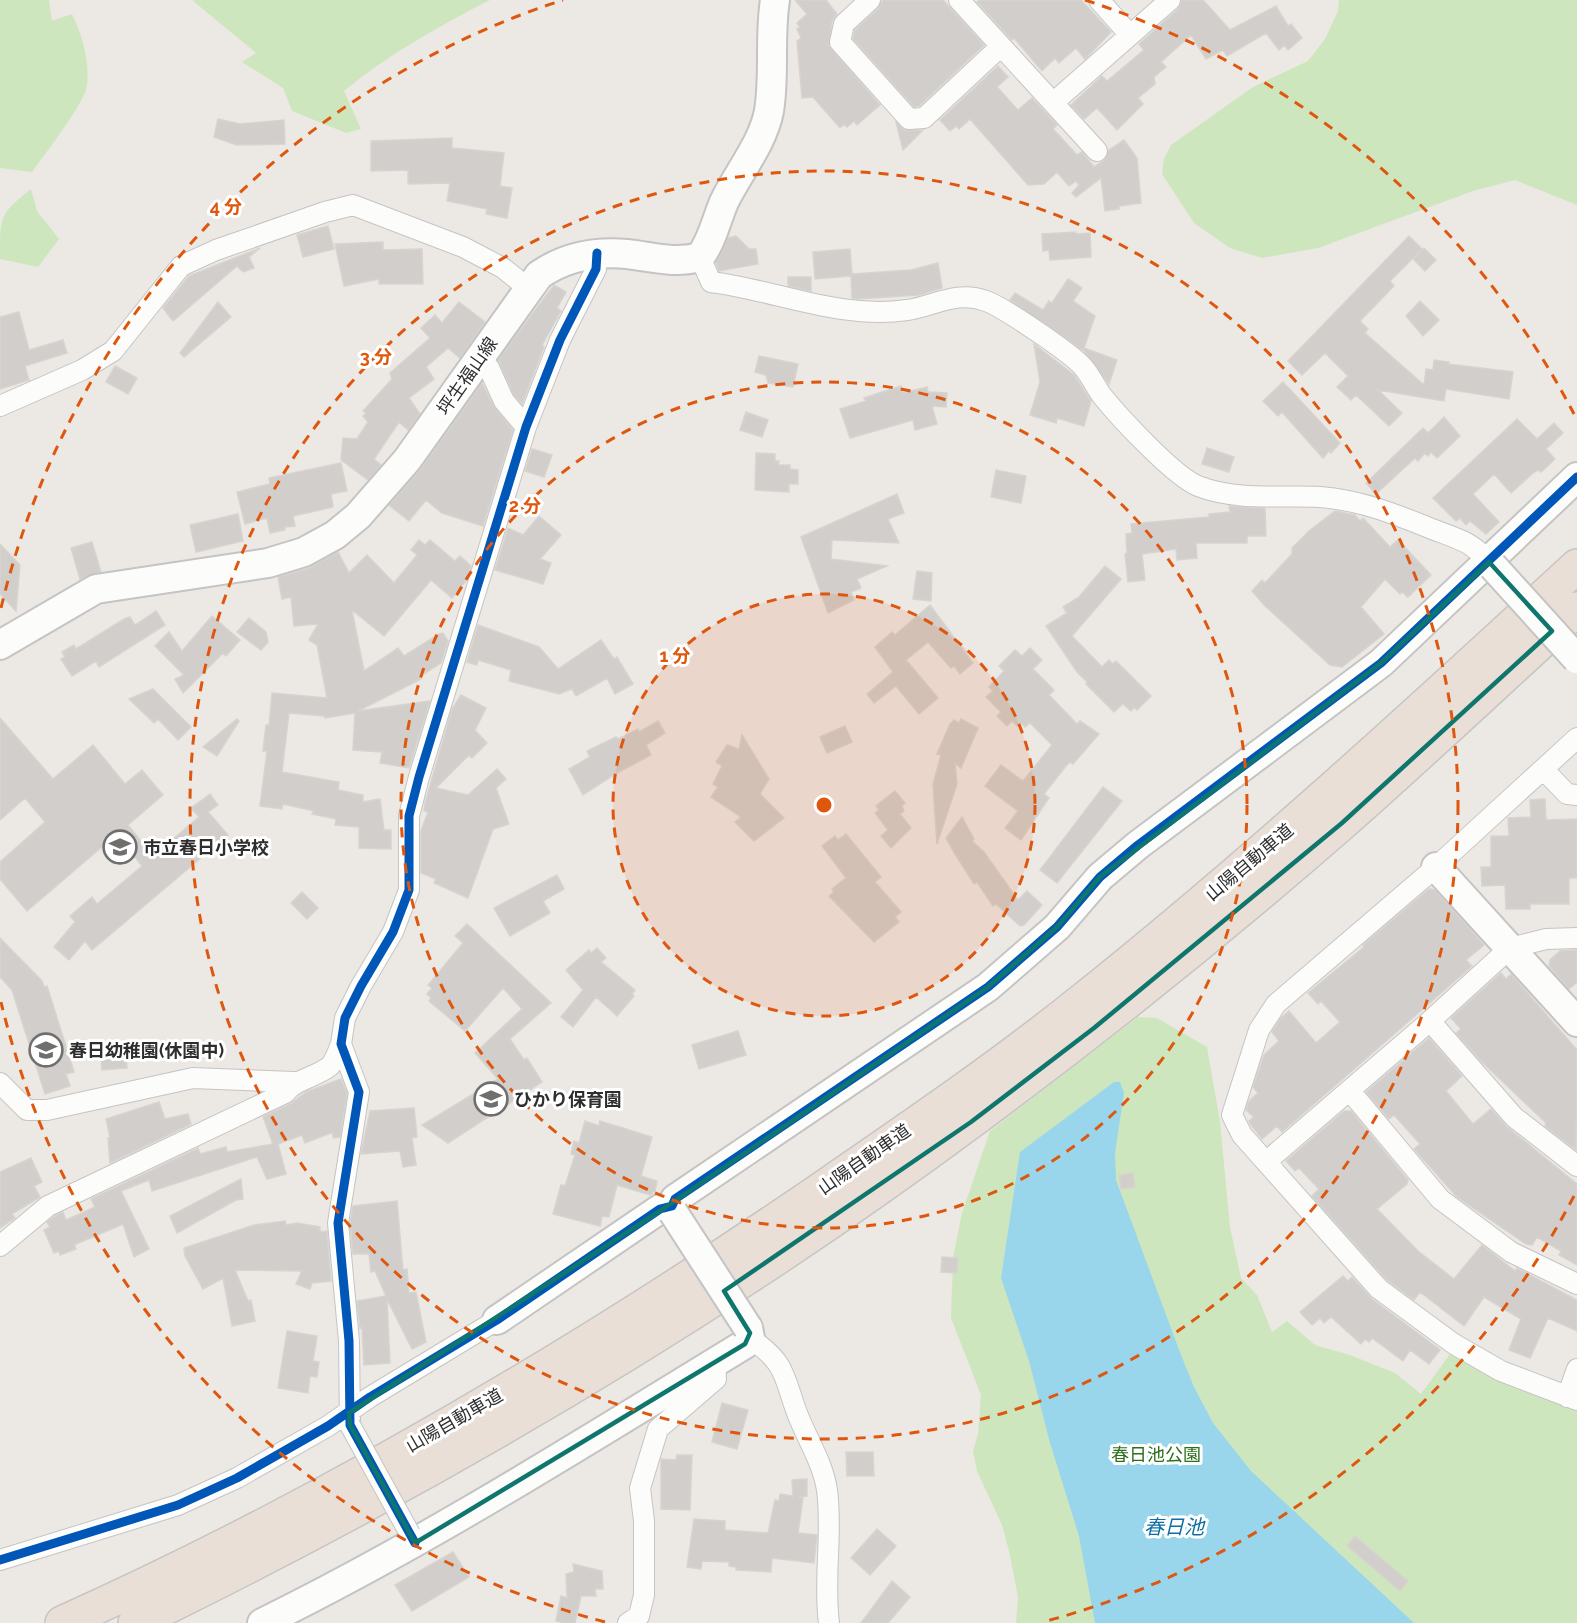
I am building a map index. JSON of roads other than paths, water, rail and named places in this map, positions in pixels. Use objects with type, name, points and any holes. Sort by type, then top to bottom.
[{"type":"highway","name":"山陽自動車道","points":[[62,1623],[355,1476],[503,1392],[730,1251],[836,1179],[1076,1006],[1209,896],[1321,801],[1577,566]]},
{"type":"highway","name":"山陽自動車道","points":[[135,1623],[370,1504],[530,1413],[756,1270],[971,1122],[1094,1028],[1256,897],[1341,824],[1577,609]]},
{"type":"street","points":[[775,0],[771,47],[772,90],[768,114],[762,132],[724,203],[707,247],[700,257],[711,282],[745,286],[845,310],[907,310],[947,298],[966,296],[987,301],[1021,321],[1082,366],[1103,398],[1173,470],[1198,486],[1250,496],[1320,497],[1376,506],[1476,546],[1577,658]]},
{"type":"street","points":[[870,0],[844,24],[840,42],[909,118],[924,118],[1000,47]]},
{"type":"street","points":[[959,0],[1097,151]]},
{"type":"street","points":[[1099,0],[1130,35]]},
{"type":"street","points":[[1054,102],[1170,0]]},
{"type":"street","points":[[0,406],[82,370],[113,351],[181,266],[227,246],[353,205],[463,247],[503,268],[528,288]]},
{"type":"street","points":[[0,1083],[27,1110],[47,1110],[193,1078],[294,1082],[332,1065],[341,1044],[345,1018],[393,932],[409,890],[409,816],[419,777],[526,427],[560,340],[596,269],[597,253]]},
{"type":"street","name":"坪生福山線","points":[[0,645],[96,590],[268,563],[304,552],[335,535],[358,516],[407,460],[539,275],[553,265],[597,253],[626,254],[669,261],[700,257]]},
{"type":"street","points":[[481,358],[489,368],[504,401],[526,427]]},
{"type":"street","points":[[829,1623],[827,1490],[819,1462],[797,1413],[784,1372],[771,1353],[749,1333],[672,1209],[675,1199],[988,987],[1057,927],[1100,877],[1138,845],[1381,663],[1577,477]]},
{"type":"street","points":[[1577,738],[1436,867],[1276,1004],[1259,1030],[1232,1115],[1242,1136],[1379,1289],[1454,1344],[1501,1371],[1572,1399],[1577,1369]]},
{"type":"street","points":[[1544,770],[1567,794],[1577,795]]},
{"type":"street","points":[[1436,867],[1577,1022]]},
{"type":"street","points":[[1266,1162],[1350,1092],[1510,948],[1546,939],[1577,938]]},
{"type":"street","points":[[1430,1021],[1514,1117],[1577,1166]]},
{"type":"street","points":[[341,1044],[359,1092],[338,1223],[349,1341],[350,1419],[413,1538]]},
{"type":"street","points":[[0,1246],[48,1206],[96,1181],[285,1093],[294,1082]]},
{"type":"street","points":[[1350,1092],[1440,1199],[1511,1252],[1577,1284]]},
{"type":"street","points":[[0,1560],[178,1505],[237,1478],[350,1419],[370,1397],[497,1320],[660,1209],[672,1209]]},
{"type":"street","points":[[262,1623],[413,1538],[485,1503],[715,1361],[749,1333]]},
{"type":"street","points":[[628,1623],[639,1616],[644,1595],[644,1521],[640,1488],[658,1429],[716,1379],[715,1361]]},
{"type":"water","name":"春日池","points":[[1114,1082],[1120,1082],[1124,1093],[1115,1153],[1116,1180],[1181,1355],[1194,1387],[1213,1423],[1251,1471],[1414,1623],[1095,1623],[1079,1536],[1050,1443],[1029,1361],[1001,1278],[1020,1152]]},
{"type":"place","name":"市立春日小学校","points":[[120,847]]},
{"type":"place","name":"春日幼稚園(休園中)","points":[[46,1050]]},
{"type":"place","name":"ひかり保育園","points":[[491,1099]]},
{"type":"park label","name":"春日池公園","points":[[1156,1454]]}]
